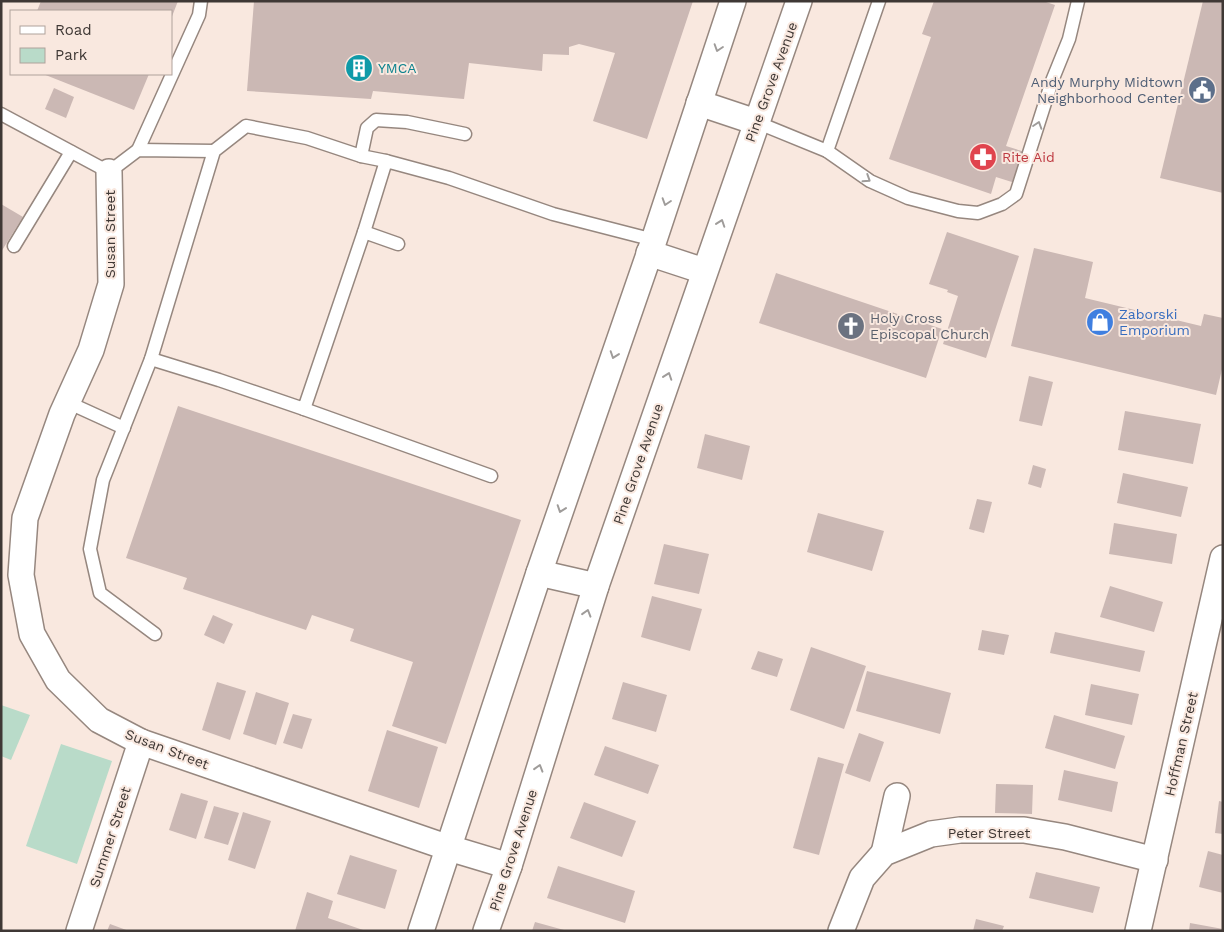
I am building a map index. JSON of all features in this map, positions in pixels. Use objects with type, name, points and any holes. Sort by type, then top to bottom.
[{"type":"street","points":[[421,931],[539,573],[733,1]]},
{"type":"street","name":"Pine Grove Avenue","points":[[486,931],[509,866],[596,586],[704,271],[800,1]]},
{"type":"street","points":[[699,102],[756,122]]},
{"type":"street","name":"Susan Street","points":[[109,172],[111,284],[92,350],[67,402],[25,518],[21,575],[32,634],[58,680],[99,720],[141,742],[449,848],[509,866]]},
{"type":"street","points":[[651,246],[704,271]]},
{"type":"street","name":"Hoffman Street","points":[[1138,931],[1223,558]]},
{"type":"street","points":[[539,573],[596,586]]},
{"type":"street","name":"Summer Street","points":[[79,931],[141,742]]},
{"type":"street","points":[[841,931],[862,878],[884,853],[897,796]]},
{"type":"street","name":"Peter Street","points":[[884,853],[931,834],[960,830],[1024,830],[1065,837],[1155,860]]},
{"type":"lane","points":[[172,75],[199,15],[201,1]]},
{"type":"lane","points":[[827,151],[879,1]]},
{"type":"lane","points":[[756,122],[827,151],[870,181],[908,198],[958,211],[978,213],[1002,204],[1016,194],[1052,82],[1069,38],[1078,1]]},
{"type":"lane","points":[[1,114],[109,172],[138,150],[172,75]]},
{"type":"lane","points":[[361,156],[367,128],[376,120],[407,122],[465,134]]},
{"type":"lane","points":[[155,634],[100,593],[90,549],[103,480],[150,359],[214,152],[246,126],[307,138],[361,156],[449,178],[651,246]]},
{"type":"lane","points":[[138,150],[214,152]]},
{"type":"lane","points":[[14,246],[71,152]]},
{"type":"lane","points":[[304,409],[386,161]]},
{"type":"lane","points":[[364,232],[398,244]]},
{"type":"lane","points":[[150,359],[304,409],[491,476]]},
{"type":"lane","points":[[67,402],[124,428]]},
{"type":"green space","points":[[1,705],[30,715],[11,760],[1,756]]},
{"type":"green space","points":[[61,744],[112,761],[77,864],[26,846]]},
{"type":"building","points":[[41,1],[178,1],[172,16],[172,10],[37,10]]},
{"type":"building","name":"YMCA","points":[[254,1],[693,1],[647,139],[593,121],[615,53],[579,44],[569,47],[569,55],[543,54],[542,71],[469,63],[464,99],[373,91],[371,99],[247,91]]},
{"type":"building","name":"Rite Aid","points":[[934,1],[1043,1],[1055,5],[1006,146],[1025,152],[1015,183],[996,177],[991,194],[889,159],[931,37],[922,34]]},
{"type":"building","name":"Andy Murphy Midtown Neighborhood Center","points":[[1203,1],[1223,1],[1223,193],[1160,178]]},
{"type":"building","points":[[46,75],[149,75],[134,110]]},
{"type":"building","points":[[54,88],[74,97],[66,118],[45,109]]},
{"type":"building","points":[[1,204],[23,217],[1,252]]},
{"type":"building","points":[[947,232],[1019,256],[986,358],[943,344],[958,296],[947,292],[948,290],[929,284]]},
{"type":"building","name":"Zaborski Emporium","points":[[1034,248],[1093,262],[1085,298],[1201,326],[1204,314],[1223,318],[1223,365],[1216,395],[1011,346]]},
{"type":"building","name":"Holy Cross Episcopal Church","points":[[776,273],[942,329],[926,378],[759,323]]},
{"type":"building","points":[[1029,376],[1053,382],[1042,426],[1019,421]]},
{"type":"building","points":[[178,406],[521,520],[446,744],[392,726],[413,662],[350,641],[354,629],[312,615],[306,630],[183,589],[187,578],[126,558]]},
{"type":"building","points":[[1125,411],[1201,424],[1193,464],[1118,450]]},
{"type":"building","points":[[705,434],[750,446],[742,480],[697,468]]},
{"type":"building","points":[[1033,465],[1046,469],[1041,488],[1028,484]]},
{"type":"building","points":[[1123,473],[1188,487],[1181,517],[1117,503]]},
{"type":"building","points":[[977,499],[992,502],[984,533],[969,529]]},
{"type":"building","points":[[818,513],[884,531],[872,571],[807,552]]},
{"type":"building","points":[[1114,523],[1177,534],[1172,564],[1109,554]]},
{"type":"building","points":[[664,544],[709,554],[699,594],[654,584]]},
{"type":"building","points":[[1110,586],[1163,602],[1154,632],[1100,617]]},
{"type":"building","points":[[652,596],[702,609],[690,651],[641,637]]},
{"type":"building","points":[[213,615],[233,624],[224,644],[204,635]]},
{"type":"building","points":[[982,630],[1009,635],[1004,655],[978,650]]},
{"type":"building","points":[[1055,632],[1145,651],[1140,672],[1050,653]]},
{"type":"building","points":[[811,647],[866,666],[844,729],[790,710]]},
{"type":"building","points":[[758,651],[783,659],[777,677],[751,669]]},
{"type":"building","points":[[867,671],[951,693],[940,734],[856,711]]},
{"type":"building","points":[[217,682],[246,691],[230,740],[202,730]]},
{"type":"building","points":[[623,682],[667,695],[656,732],[612,719]]},
{"type":"building","points":[[1091,684],[1139,694],[1132,725],[1085,715]]},
{"type":"building","points":[[256,692],[289,703],[276,745],[243,734]]},
{"type":"building","points":[[293,714],[312,719],[302,749],[283,743]]},
{"type":"building","points":[[1054,715],[1125,736],[1115,769],[1045,748]]},
{"type":"building","points":[[387,730],[438,747],[419,808],[368,791]]},
{"type":"building","points":[[859,733],[884,742],[870,782],[845,773]]},
{"type":"building","points":[[605,746],[659,765],[648,794],[594,775]]},
{"type":"building","points":[[818,757],[844,764],[819,855],[793,848]]},
{"type":"building","points":[[1064,770],[1118,782],[1112,812],[1058,800]]},
{"type":"building","points":[[996,784],[1033,785],[1032,814],[995,813]]},
{"type":"building","points":[[181,793],[208,801],[196,839],[169,830]]},
{"type":"building","points":[[1219,801],[1223,802],[1223,834],[1215,833]]},
{"type":"building","points":[[584,802],[636,821],[622,857],[570,838]]},
{"type":"building","points":[[214,806],[239,813],[228,845],[204,838]]},
{"type":"building","points":[[243,812],[271,821],[255,869],[228,860]]},
{"type":"building","points":[[1208,851],[1223,855],[1223,893],[1199,887]]},
{"type":"building","points":[[350,855],[397,870],[385,909],[337,894]]},
{"type":"building","points":[[558,866],[635,891],[625,923],[547,898]]},
{"type":"building","points":[[1036,872],[1100,887],[1093,913],[1029,898]]},
{"type":"building","points":[[307,892],[333,901],[328,918],[366,931],[295,931]]},
{"type":"building","points":[[976,919],[1004,926],[1002,931],[973,931]]},
{"type":"building","points":[[535,922],[564,930],[564,931],[532,931]]},
{"type":"building","points":[[1190,923],[1223,929],[1223,931],[1189,931]]},
{"type":"building","points":[[110,924],[129,931],[107,931]]},
{"type":"place","name":"YMCA","points":[[359,68]]},
{"type":"place","name":"Andy Murphy Midtown Neighborhood Center","points":[[1202,90]]},
{"type":"place","name":"Rite Aid","points":[[983,157]]},
{"type":"place","name":"Zaborski Emporium","points":[[1100,322]]},
{"type":"place","name":"Holy Cross Episcopal Church","points":[[851,326]]}]
